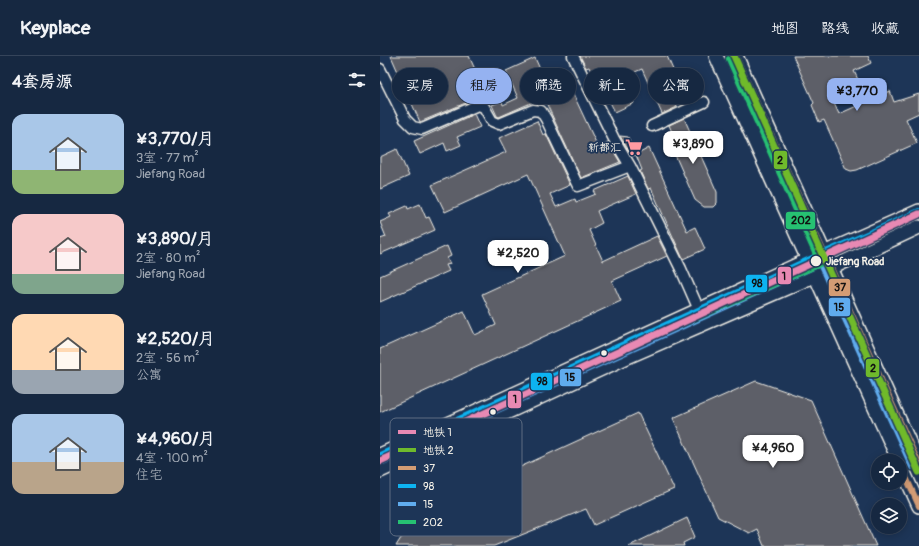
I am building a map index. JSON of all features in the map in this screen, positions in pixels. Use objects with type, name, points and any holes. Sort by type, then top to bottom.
[{"type":"main road","points":[[716,56],[895,454]]},
{"type":"main road","points":[[736,56],[919,464]]},
{"type":"main road","points":[[461,418],[919,211]]},
{"type":"main road","points":[[495,418],[625,358],[814,276],[919,227]]},
{"type":"main road","points":[[380,455],[390,450]]},
{"type":"main road","points":[[380,471],[390,466]]},
{"type":"main road","points":[[907,479],[919,506]]},
{"type":"street","points":[[573,56],[614,139],[630,166],[681,269],[699,310]]},
{"type":"street","points":[[380,69],[404,120],[413,128],[422,129],[478,105],[484,107],[492,121],[499,124],[533,110],[541,111],[578,186],[630,166]]},
{"type":"street","points":[[652,126],[700,104]]},
{"type":"building","points":[[391,56],[469,56],[474,68],[456,68],[456,104],[463,104],[420,122],[412,104],[448,104],[448,68],[396,68]]},
{"type":"building","points":[[580,56],[667,56],[672,68],[648,68],[648,82],[642,69],[640,70],[640,68],[586,68]]},
{"type":"building","points":[[793,56],[868,56],[871,63],[854,71],[860,84],[831,97],[839,114],[890,91],[894,102],[919,94],[919,113],[906,119],[917,143],[857,170],[851,171],[846,169],[824,120],[819,122],[812,105],[814,103]]},
{"type":"building","points":[[535,58],[540,68],[520,68],[520,104],[528,104],[499,117],[497,116],[492,105],[512,104],[512,101],[518,98],[512,84],[512,68]]},
{"type":"building","points":[[576,100],[598,147],[608,142],[620,162],[581,178],[547,104],[576,104]]},
{"type":"building","points":[[611,104],[632,104],[615,112]]},
{"type":"building","points":[[658,104],[676,104],[677,107],[662,114]]},
{"type":"building","points":[[474,114],[480,127],[457,137],[461,145],[447,151],[444,143],[420,154],[414,141]]},
{"type":"building","points":[[684,118],[717,192],[717,203],[713,207],[704,207],[695,200],[668,139],[674,137],[669,125]]},
{"type":"building","points":[[537,121],[543,135],[546,134],[570,185],[550,194],[556,207],[575,199],[576,202],[596,194],[594,191],[628,176],[636,194],[597,211],[602,223],[589,230],[603,261],[657,236],[667,256],[612,281],[621,301],[380,412],[380,349],[464,311],[475,335],[496,325],[482,294],[565,256],[528,174],[445,212],[432,185],[506,152],[499,138]]},
{"type":"building","points":[[620,136],[628,137],[636,155],[632,156]]},
{"type":"building","points":[[649,148],[687,231],[695,227],[705,249],[683,259],[651,188],[648,189],[640,171],[642,170],[636,155]]},
{"type":"building","points":[[397,149],[409,176],[380,189],[380,157]]},
{"type":"building","points":[[420,204],[426,218],[429,217],[435,230],[380,254],[380,239],[386,237],[380,222],[391,217],[389,214],[407,206],[408,209]]},
{"type":"building","points":[[447,246],[451,256],[447,258],[450,264],[446,265],[449,271],[380,302],[380,276]]},
{"type":"building","points":[[756,381],[811,400],[876,546],[764,546],[757,529],[749,533],[718,517],[673,418]]},
{"type":"building","points":[[638,413],[674,489],[594,525],[586,509],[522,535],[522,466]]},
{"type":"building","points":[[687,518],[695,537],[683,543],[684,546],[629,546]]},
{"type":"building","points":[[404,536],[519,536],[494,546],[396,546]]},
{"type":"metro line","name":"2","points":[[734,56],[919,472]]},
{"type":"metro line","name":"1","points":[[474,418],[919,214]]},
{"type":"metro line","name":"1","points":[[380,461],[390,456]]},
{"type":"transit line","name":"37","points":[[736,56],[919,464]]},
{"type":"transit line","name":"202","points":[[476,418],[622,351],[820,264],[729,59]]},
{"type":"transit line","name":"98","points":[[461,418],[919,211]]},
{"type":"transit line","name":"15","points":[[480,418],[820,264],[912,467]]},
{"type":"transit line","name":"98","points":[[380,455],[390,450]]},
{"type":"transit line","name":"202","points":[[380,462],[390,457]]},
{"type":"transit line","name":"15","points":[[383,462],[390,459]]},
{"type":"transit line","name":"37","points":[[907,479],[919,506]]},
{"type":"place","name":"新都汇","points":[[634,147]]},
{"type":"place","name":"Jiefang Road","points":[[816,261]]}]
